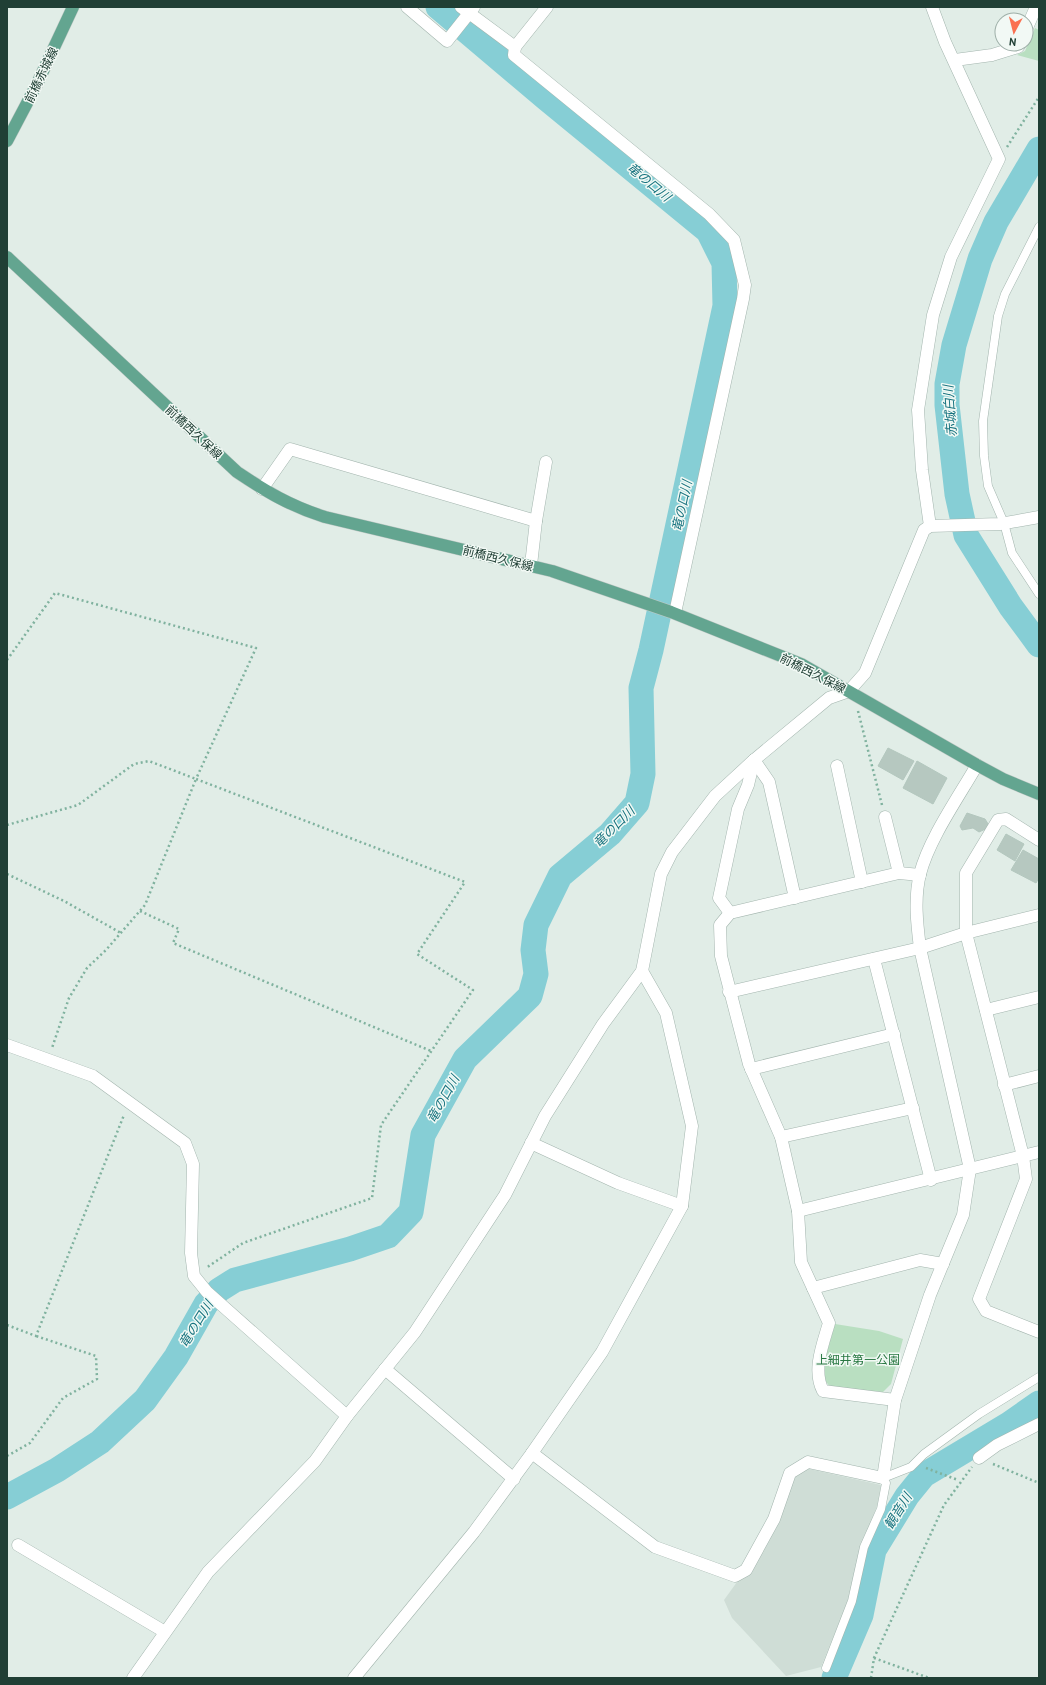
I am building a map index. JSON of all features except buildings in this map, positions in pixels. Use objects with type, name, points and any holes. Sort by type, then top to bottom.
[{"type":"main road","name":"前橋赤城線","points":[[7,141],[36,86],[73,7]]},
{"type":"main road","name":"前橋西久保線","points":[[7,257],[237,472],[276,498],[325,517],[531,565],[573,577],[673,613],[800,664],[977,765],[1003,779],[1039,794]]},
{"type":"street","points":[[407,7],[447,41],[467,11],[515,47]]},
{"type":"street","points":[[547,7],[515,47],[514,55],[709,214],[734,240],[745,285],[673,613]]},
{"type":"street","points":[[932,7],[945,42],[955,60],[967,92],[999,159],[951,257],[933,315],[918,410],[922,470],[933,526]]},
{"type":"street","points":[[955,60],[1003,52]]},
{"type":"street","points":[[262,489],[290,449],[536,521]]},
{"type":"street","points":[[531,565],[536,521],[546,462]]},
{"type":"street","points":[[136,1677],[165,1632],[208,1572],[315,1461],[347,1416],[415,1332],[505,1195],[545,1116],[599,1031],[642,971],[661,874],[672,852],[715,796],[754,760],[829,698],[849,691],[865,673],[924,530],[933,526],[1002,524],[1039,517]]},
{"type":"street","points":[[754,760],[768,782],[795,898]]},
{"type":"street","points":[[730,913],[719,898],[738,809],[748,785],[754,760]]},
{"type":"street","points":[[532,1453],[655,1547],[735,1576],[746,1570],[774,1519],[790,1473],[808,1462],[883,1478],[895,1400],[930,1295],[963,1215],[970,1169],[920,948],[916,914],[920,875],[928,851],[977,765]]},
{"type":"street","points":[[837,766],[862,882]]},
{"type":"street","points":[[885,817],[899,873]]},
{"type":"street","points":[[1039,840],[1006,819],[998,820],[966,873],[966,933],[1023,1156],[1026,1179],[979,1299],[986,1311],[1039,1332]]},
{"type":"street","points":[[895,1400],[823,1391],[818,1382],[820,1355],[829,1323],[801,1262],[798,1212],[781,1137],[751,1069],[729,992],[721,956],[720,925],[730,913],[899,873],[920,875]]},
{"type":"street","points":[[729,992],[920,948],[966,933],[1039,915]]},
{"type":"street","points":[[874,959],[931,1180]]},
{"type":"street","points":[[354,1678],[474,1532],[514,1479],[602,1352],[682,1206],[692,1126],[666,1013],[642,971]]},
{"type":"street","points":[[986,1010],[1039,997]]},
{"type":"street","points":[[751,1069],[894,1034]]},
{"type":"street","points":[[7,1045],[93,1076],[129,1104],[185,1143],[193,1164],[191,1253],[194,1276],[207,1292],[347,1416]]},
{"type":"street","points":[[1004,1085],[1039,1076]]},
{"type":"street","points":[[781,1137],[913,1108]]},
{"type":"street","points":[[531,1143],[618,1183],[682,1206]]},
{"type":"street","points":[[798,1212],[1039,1152]]},
{"type":"street","points":[[813,1288],[920,1260],[943,1264]]},
{"type":"street","points":[[385,1369],[514,1479]]},
{"type":"street","points":[[979,1458],[997,1445],[1039,1424]]},
{"type":"street","points":[[18,1545],[165,1632]]},
{"type":"lane","points":[[1039,227],[1005,294],[998,316],[983,422],[984,456],[988,486],[1012,553],[1039,594]]},
{"type":"lane","points":[[826,1668],[852,1601],[864,1547],[881,1510],[886,1483],[883,1478],[911,1467],[924,1454],[979,1414],[1039,1377]]},
{"type":"path","points":[[999,159],[1039,97]]},
{"type":"path","points":[[7,660],[55,592],[256,648],[196,779],[145,905],[121,933],[87,968],[69,998],[48,1060]]},
{"type":"path","points":[[849,691],[862,720],[885,817]]},
{"type":"path","points":[[7,825],[78,805],[134,764],[149,762],[465,882],[417,954],[473,990],[381,1124],[372,1198],[243,1243],[194,1276]]},
{"type":"path","points":[[7,874],[64,901],[121,933]]},
{"type":"path","points":[[140,911],[179,929],[173,943],[431,1051]]},
{"type":"path","points":[[36,1336],[129,1104]]},
{"type":"path","points":[[7,1325],[96,1356],[96,1379],[63,1398],[30,1443],[7,1456]]},
{"type":"path","points":[[871,1678],[874,1658],[944,1504],[979,1458],[1039,1483]]},
{"type":"path","points":[[922,1467],[957,1479]]},
{"type":"path","points":[[874,1658],[929,1678]]},
{"type":"shaded area","points":[[805,1468],[881,1485],[877,1506],[860,1551],[847,1603],[821,1667],[786,1676],[732,1618],[724,1600],[737,1582],[747,1575],[777,1525],[796,1474]]},
{"type":"green space","points":[[1035,28],[1039,30],[1039,61],[1017,55],[1023,52],[1034,52]]},
{"type":"green space","name":"上細井第一公園","points":[[835,1324],[879,1331],[903,1339],[891,1384],[883,1392],[830,1387],[824,1379],[826,1355]]},
{"type":"waterway","name":"竜の口川","points":[[7,1497],[57,1470],[100,1442],[145,1400],[176,1357],[206,1304],[219,1290],[235,1280],[350,1249],[388,1236],[411,1212],[423,1135],[465,1059],[530,996],[536,974],[533,950],[536,925],[560,876],[610,834],[637,803],[643,774],[641,688],[651,650],[725,306],[724,263],[708,231],[547,99],[438,7]]},
{"type":"waterway","name":"赤城白川","points":[[1039,149],[996,222],[980,259],[954,345],[947,384],[947,405],[957,494],[966,535],[1011,607],[1039,645]]},
{"type":"waterway","name":"観音川","points":[[834,1678],[861,1615],[874,1550],[907,1496],[924,1475],[1009,1424],[1039,1403]]}]
